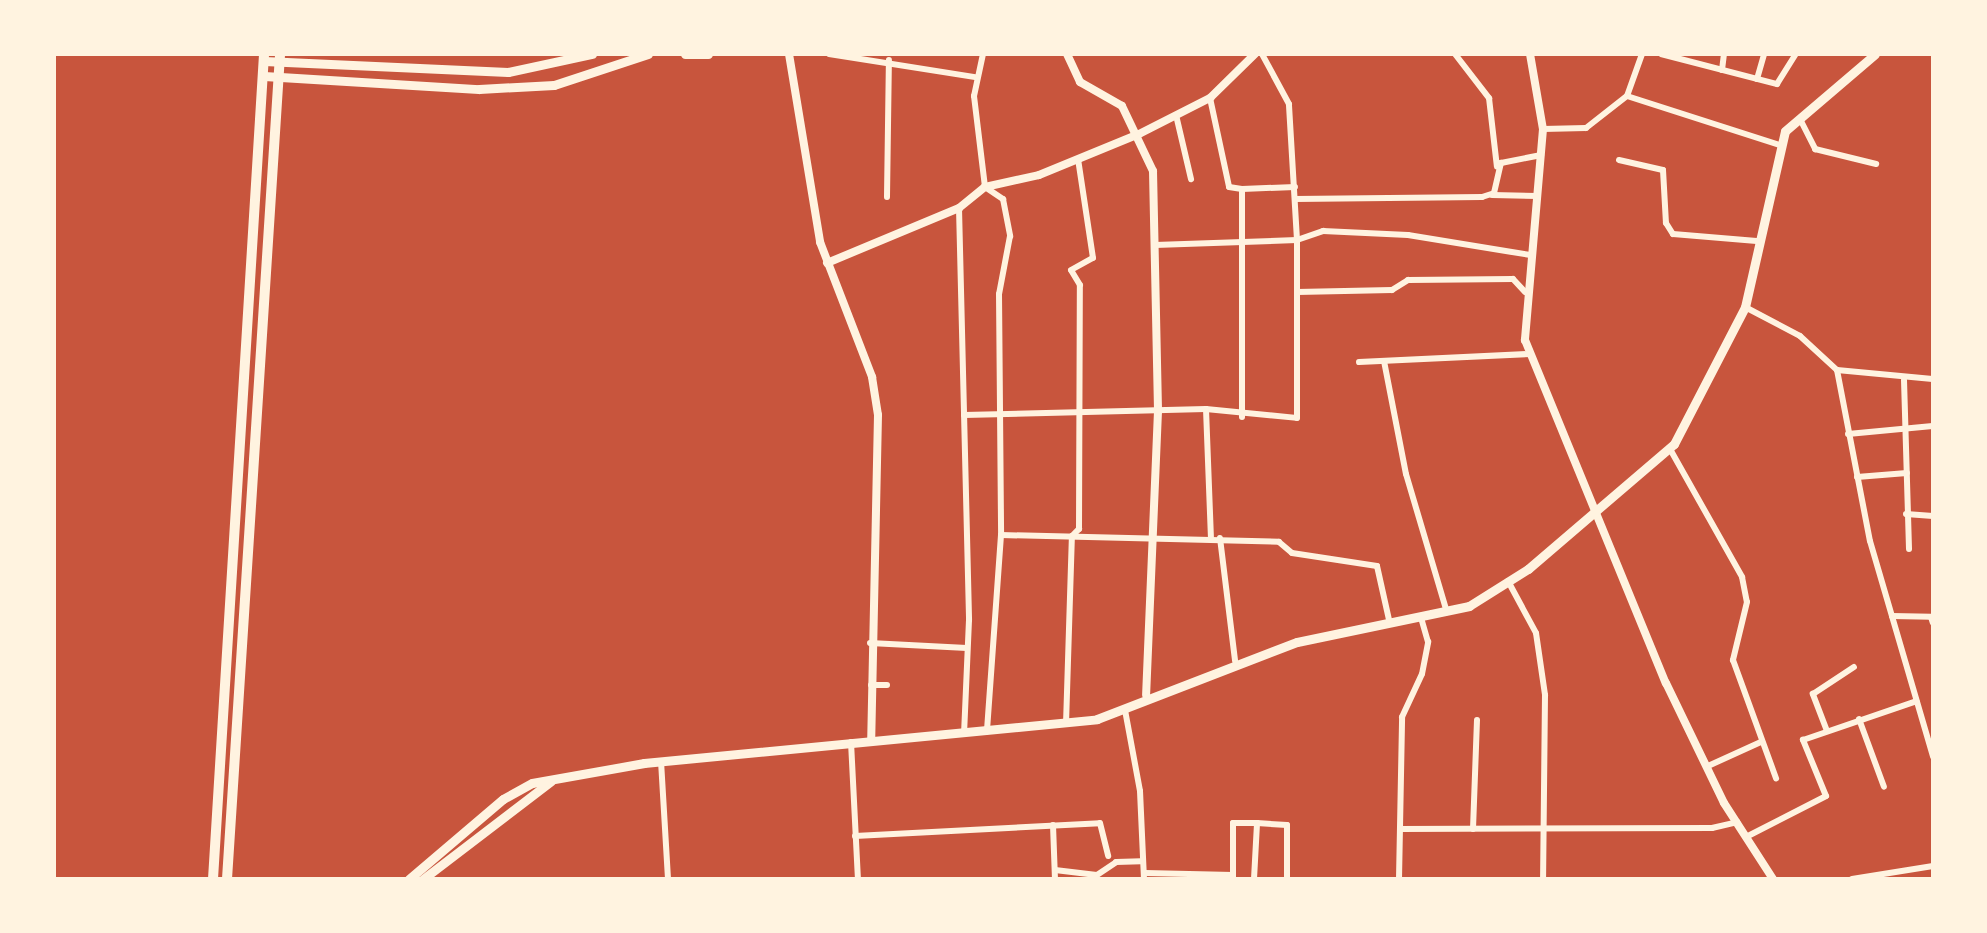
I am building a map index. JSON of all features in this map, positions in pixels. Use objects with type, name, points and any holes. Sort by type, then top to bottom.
[{"type":"highway","points":[[213,879],[264,57]]},
{"type":"highway","points":[[227,879],[280,58]]},
{"type":"main road","points":[[264,57],[508,72],[592,54]]},
{"type":"main road","points":[[264,76],[478,89],[554,85],[648,54]]},
{"type":"main road","points":[[677,54],[708,54]]},
{"type":"main road","points":[[423,879],[503,799],[555,778],[661,761],[1066,724],[1125,710],[1146,695],[1235,661],[1332,632],[1447,612],[1508,581],[1598,514],[1670,449],[1745,307],[1757,241],[1780,145],[1800,119],[1875,54]]},
{"type":"main road","points":[[409,879],[464,837]]},
{"type":"street","points":[[789,54],[827,263],[872,377],[878,415],[869,685],[871,740]]},
{"type":"street","points":[[829,54],[888,60],[975,77]]},
{"type":"street","points":[[983,54],[975,77],[985,187]]},
{"type":"street","points":[[1067,54],[1080,82],[1122,106],[1139,134],[1153,171],[1158,411],[1149,536],[1146,695]]},
{"type":"street","points":[[827,263],[960,208],[985,187],[1078,159],[1139,134],[1210,98],[1255,54]]},
{"type":"street","points":[[964,415],[999,410],[1080,416],[1206,409],[1242,417],[1297,418],[1296,199],[1289,104],[1262,54]]},
{"type":"street","points":[[1455,54],[1489,98],[1497,167],[1490,195]]},
{"type":"street","points":[[1530,54],[1543,129],[1538,197],[1525,292],[1531,354],[1666,684],[1737,822],[1773,879]]},
{"type":"street","points":[[1543,129],[1586,128],[1627,96],[1642,54]]},
{"type":"street","points":[[1661,54],[1777,84],[1796,54]]},
{"type":"street","points":[[1722,70],[1724,54]]},
{"type":"street","points":[[1757,79],[1764,54]]},
{"type":"street","points":[[887,197],[888,60]]},
{"type":"street","points":[[1627,96],[1780,145]]},
{"type":"street","points":[[1210,98],[1229,187],[1295,187]]},
{"type":"street","points":[[1176,115],[1191,179]]},
{"type":"street","points":[[1800,119],[1815,149],[1875,164]]},
{"type":"street","points":[[1497,167],[1541,155]]},
{"type":"street","points":[[1066,724],[1072,536],[1079,530],[1080,285],[1071,271],[1093,258],[1078,159]]},
{"type":"street","points":[[1619,160],[1663,170],[1666,223],[1673,234],[1757,241]]},
{"type":"street","points":[[985,187],[1003,199],[1010,236],[999,294],[1001,535],[987,732]]},
{"type":"street","points":[[1242,189],[1242,417]]},
{"type":"street","points":[[1296,199],[1490,195],[1538,197]]},
{"type":"street","points":[[960,208],[967,648],[964,733]]},
{"type":"street","points":[[1155,245],[1297,240],[1323,231],[1408,235],[1530,255]]},
{"type":"street","points":[[1297,292],[1392,290],[1408,280],[1513,279],[1525,292]]},
{"type":"street","points":[[1745,307],[1800,336],[1837,370],[1904,380],[1933,379]]},
{"type":"street","points":[[1359,362],[1531,354]]},
{"type":"street","points":[[1384,361],[1406,474],[1447,612]]},
{"type":"street","points":[[1837,370],[1857,477],[1892,616],[1933,757]]},
{"type":"street","points":[[1904,380],[1909,549]]},
{"type":"street","points":[[1206,409],[1211,537]]},
{"type":"street","points":[[1848,434],[1933,426]]},
{"type":"street","points":[[1670,449],[1742,577],[1747,602],[1732,660],[1776,778]]},
{"type":"street","points":[[1857,477],[1907,473]]},
{"type":"street","points":[[1906,514],[1933,516]]},
{"type":"street","points":[[1001,535],[1211,537],[1279,542],[1292,553],[1377,566],[1390,624]]},
{"type":"street","points":[[1220,538],[1235,661]]},
{"type":"street","points":[[1508,581],[1536,633],[1545,695],[1543,879]]},
{"type":"street","points":[[1892,616],[1932,618]]},
{"type":"street","points":[[1399,879],[1402,717],[1428,642],[1421,618]]},
{"type":"street","points":[[870,643],[967,648]]},
{"type":"street","points":[[1827,731],[1813,694],[1854,667]]},
{"type":"street","points":[[869,685],[887,685]]},
{"type":"street","points":[[1746,836],[1826,796],[1803,740],[1917,701]]},
{"type":"street","points":[[1125,710],[1140,791],[1141,861],[1144,876],[1233,877],[1233,823],[1257,822],[1287,825],[1287,879]]},
{"type":"street","points":[[1859,719],[1884,788]]},
{"type":"street","points":[[1473,829],[1477,720]]},
{"type":"street","points":[[851,742],[858,879]]},
{"type":"street","points":[[1708,766],[1761,742]]},
{"type":"street","points":[[661,761],[668,879]]},
{"type":"street","points":[[1254,879],[1257,822]]},
{"type":"street","points":[[1399,829],[1712,828],[1737,822]]},
{"type":"street","points":[[855,836],[1100,823],[1108,856]]},
{"type":"street","points":[[1053,825],[1055,879]]},
{"type":"street","points":[[1055,870],[1097,877],[1113,863],[1141,861]]},
{"type":"street","points":[[1852,879],[1933,866]]}]
